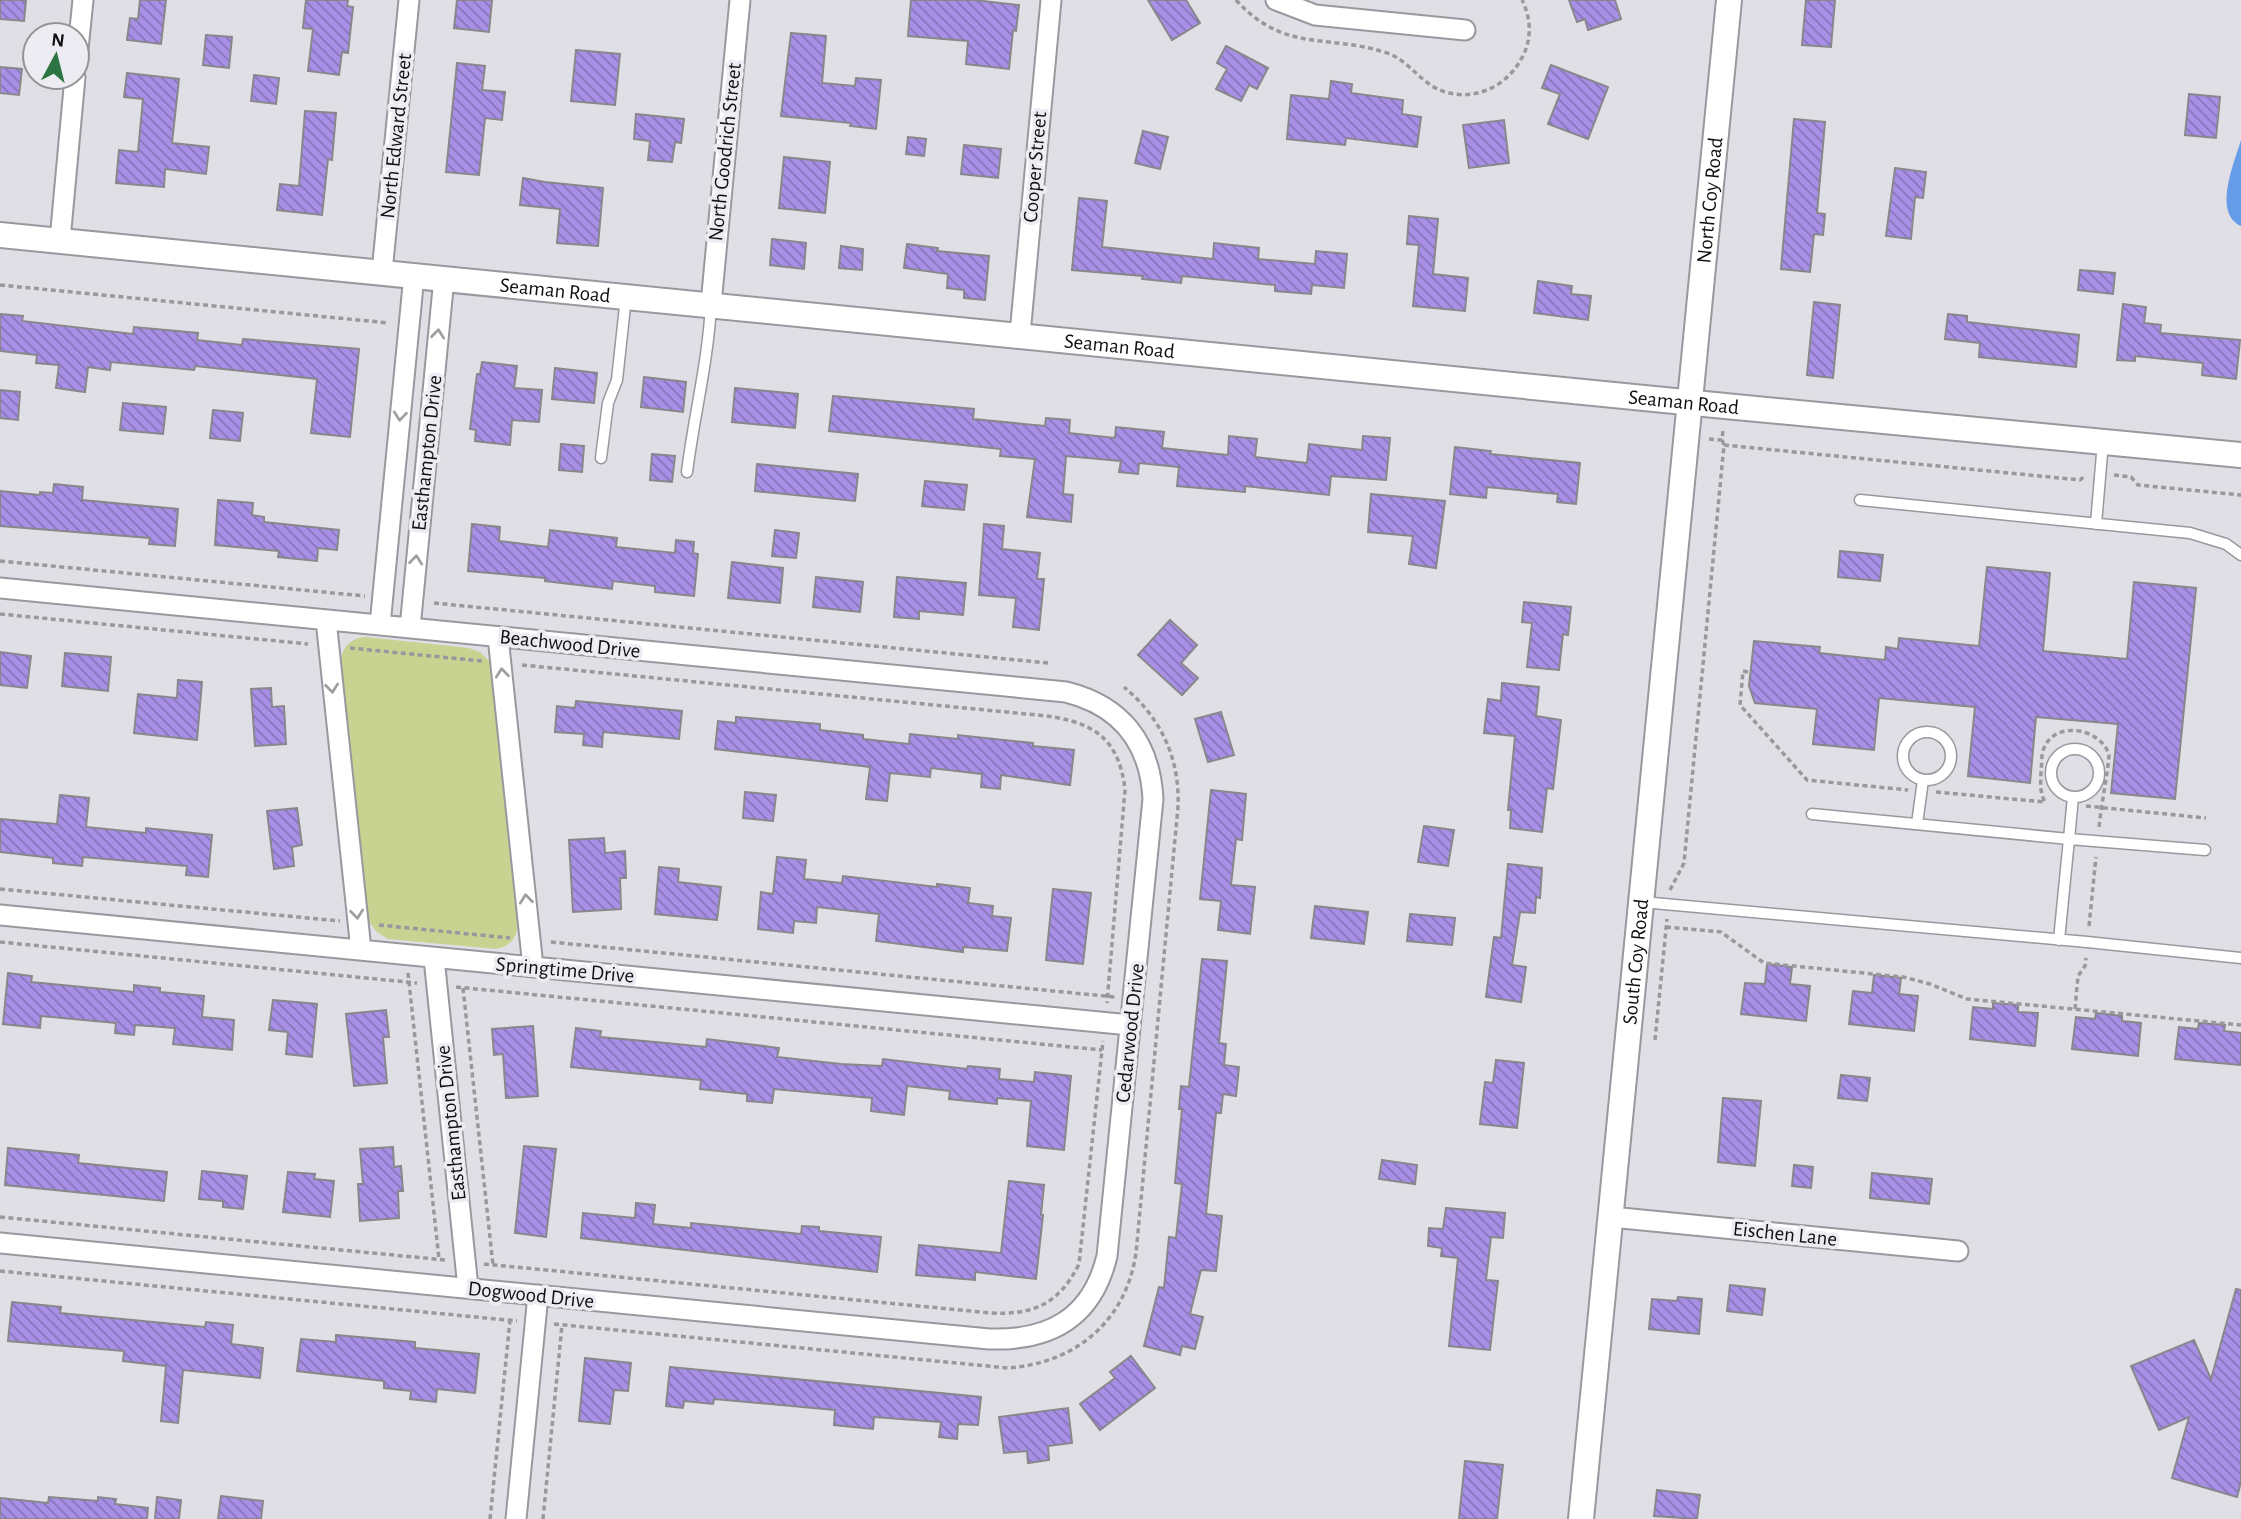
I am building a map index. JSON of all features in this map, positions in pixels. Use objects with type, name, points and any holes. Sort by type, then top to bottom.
[{"type":"street","points":[[81,21],[83,0]]},
{"type":"street","name":"North Edward Street","points":[[382,272],[409,0]]},
{"type":"street","name":"North Goodrich Street","points":[[710,304],[740,0]]},
{"type":"street","name":"Cooper Street","points":[[1020,334],[1051,0]]},
{"type":"street","points":[[1276,0],[1315,15],[1465,30]]},
{"type":"street","name":"North Coy Road","points":[[1689,402],[1729,0]]},
{"type":"street","points":[[60,240],[74,91]]},
{"type":"street","name":"Seaman Road","points":[[0,234],[2241,455]]},
{"type":"street","name":"Easthampton Drive","points":[[380,625],[414,275]]},
{"type":"street","name":"Easthampton Drive","points":[[410,628],[444,278]]},
{"type":"street","name":"South Coy Road","points":[[1581,1519],[1689,402]]},
{"type":"street","name":"Beachwood Drive","points":[[0,588],[1066,692],[1100,704],[1129,729]]},
{"type":"street","points":[[326,620],[361,950]]},
{"type":"street","points":[[498,637],[533,967]]},
{"type":"street","name":"Cedarwood Drive","points":[[1061,1326],[1087,1301],[1103,1272],[1107,1256],[1153,800],[1150,770],[1145,755],[1129,729]]},
{"type":"street","name":"Springtime Drive","points":[[0,915],[1130,1025]]},
{"type":"street","name":"Easthampton Drive","points":[[434,958],[468,1288]]},
{"type":"street","name":"Eischen Lane","points":[[1611,1217],[1958,1251]]},
{"type":"street","name":"Dogwood Drive","points":[[0,1243],[989,1339],[1024,1339],[1061,1326]]},
{"type":"street","points":[[516,1519],[538,1295]]},
{"type":"lane","points":[[601,458],[608,404],[617,380],[626,296]]},
{"type":"lane","points":[[687,472],[705,366],[710,304]]},
{"type":"lane","points":[[2096,524],[2103,442]]},
{"type":"lane","points":[[1860,500],[2190,533],[2226,544],[2241,555]]},
{"type":"lane","points":[[1930,732],[1944,739],[1949,746],[1951,761],[1943,774],[1936,778],[1923,779],[1907,770],[1903,754],[1905,746],[1915,734],[1930,732]]},
{"type":"lane","points":[[2079,750],[2086,752],[2096,762],[2099,778],[2092,790],[2085,795],[2073,797],[2056,788],[2051,772],[2057,757],[2063,752],[2079,750]]},
{"type":"lane","points":[[1917,824],[1923,779]]},
{"type":"lane","points":[[2059,940],[2073,797]]},
{"type":"lane","points":[[1812,814],[2205,850]]},
{"type":"lane","points":[[1641,902],[2241,958]]},
{"type":"path","points":[[1236,0],[1262,23],[1286,34],[1311,41],[1362,47],[1390,54],[1408,65],[1432,86],[1466,94],[1493,89],[1515,71],[1524,56],[1530,33],[1528,15],[1522,0]]},
{"type":"path","points":[[0,285],[387,323]]},
{"type":"path","points":[[1655,1040],[1670,886],[1684,863],[1725,406]]},
{"type":"path","points":[[1686,437],[2080,480],[2088,472],[2131,477],[2138,485],[2241,495]]},
{"type":"path","points":[[0,561],[367,596]]},
{"type":"path","points":[[427,602],[1048,663]]},
{"type":"path","points":[[0,614],[317,645]]},
{"type":"path","points":[[344,648],[486,661]]},
{"type":"path","points":[[513,664],[1037,715],[1062,718],[1088,726],[1104,739],[1116,756],[1125,790],[1106,1009]]},
{"type":"path","points":[[1748,672],[1743,671],[1740,705],[1807,780],[2045,802],[2040,790],[2044,748],[2055,736],[2066,732],[2079,731],[2095,735],[2108,751],[2085,966],[2078,976],[2075,1010]]},
{"type":"path","points":[[549,1324],[1008,1368],[1036,1364],[1062,1355],[1085,1341],[1105,1323],[1127,1289],[1136,1253],[1178,807],[1177,779],[1166,739],[1145,706],[1124,687]]},
{"type":"path","points":[[2101,808],[2206,818]]},
{"type":"path","points":[[0,889],[342,922]]},
{"type":"path","points":[[367,924],[512,938]]},
{"type":"path","points":[[1666,927],[1721,932],[1764,963],[1903,977],[1930,984],[1967,999],[2241,1025]]},
{"type":"path","points":[[540,941],[1117,997]]},
{"type":"path","points":[[0,942],[419,983]]},
{"type":"path","points":[[408,971],[439,1259]]},
{"type":"path","points":[[462,979],[493,1265]]},
{"type":"path","points":[[453,986],[1102,1050]]},
{"type":"path","points":[[481,1264],[991,1313],[1019,1313],[1047,1304],[1066,1285],[1079,1264],[1103,1039]]},
{"type":"path","points":[[0,1217],[445,1260]]},
{"type":"path","points":[[0,1270],[523,1321]]},
{"type":"path","points":[[490,1519],[510,1320]]},
{"type":"path","points":[[543,1519],[562,1325]]},
{"type":"green space","points":[[366,637],[469,648],[480,652],[490,662],[518,922],[515,936],[506,946],[496,949],[388,939],[377,932],[369,922],[340,665],[347,645]]},
{"type":"water","points":[[2241,140],[2241,226],[2232,219],[2227,199],[2231,173]]},
{"type":"building","points":[[0,0],[26,0],[24,21],[0,19]]},
{"type":"building","points":[[140,0],[166,0],[161,44],[127,40],[130,18],[138,19]]},
{"type":"building","points":[[306,0],[348,0],[347,6],[353,7],[348,53],[342,52],[339,75],[308,71],[313,29],[303,28]]},
{"type":"building","points":[[457,0],[492,0],[489,32],[454,28]]},
{"type":"building","points":[[911,0],[974,0],[1019,5],[1009,69],[966,64],[968,41],[908,36]]},
{"type":"building","points":[[1148,0],[1186,0],[1200,23],[1172,40]]},
{"type":"building","points":[[1569,0],[1615,0],[1621,19],[1588,30],[1585,19],[1577,22]]},
{"type":"building","points":[[1806,0],[1835,0],[1831,47],[1802,45]]},
{"type":"building","points":[[791,33],[826,36],[822,83],[855,86],[856,78],[881,80],[876,129],[850,126],[851,123],[781,116]]},
{"type":"building","points":[[206,35],[232,37],[229,68],[203,65]]},
{"type":"building","points":[[1226,46],[1268,68],[1257,89],[1249,85],[1241,101],[1216,89],[1227,69],[1217,63]]},
{"type":"building","points":[[576,50],[620,54],[615,105],[571,101]]},
{"type":"building","points":[[457,63],[485,66],[482,90],[505,92],[502,120],[485,118],[479,175],[446,172]]},
{"type":"building","points":[[1551,65],[1608,87],[1588,139],[1548,124],[1560,94],[1542,88]]},
{"type":"building","points":[[0,67],[21,69],[19,95],[0,93]]},
{"type":"building","points":[[127,73],[179,79],[172,143],[209,147],[206,174],[165,169],[164,187],[116,183],[119,150],[138,152],[143,99],[124,97]]},
{"type":"building","points":[[254,75],[279,78],[276,104],[251,101]]},
{"type":"building","points":[[1331,81],[1352,84],[1351,93],[1403,100],[1402,114],[1421,117],[1417,147],[1346,138],[1345,145],[1287,139],[1291,95],[1329,99]]},
{"type":"building","points":[[2189,94],[2220,97],[2216,138],[2185,135]]},
{"type":"building","points":[[305,111],[336,113],[332,160],[328,159],[322,215],[277,210],[280,184],[299,186]]},
{"type":"building","points":[[636,114],[684,119],[681,143],[675,142],[672,162],[648,160],[650,141],[634,139]]},
{"type":"building","points":[[1794,119],[1825,122],[1817,213],[1825,214],[1823,235],[1814,234],[1810,272],[1781,269]]},
{"type":"building","points":[[1504,120],[1509,163],[1469,168],[1463,125]]},
{"type":"building","points":[[1143,131],[1168,137],[1160,169],[1135,163]]},
{"type":"building","points":[[908,137],[926,139],[924,156],[906,154]]},
{"type":"building","points":[[964,145],[1001,149],[998,178],[961,174]]},
{"type":"building","points":[[784,157],[830,162],[825,213],[779,208]]},
{"type":"building","points":[[1895,168],[1926,172],[1923,198],[1915,197],[1911,239],[1886,236]]},
{"type":"building","points":[[523,178],[603,188],[598,246],[557,243],[560,209],[520,205]]},
{"type":"building","points":[[1079,198],[1107,201],[1102,247],[1213,259],[1214,243],[1259,248],[1258,259],[1315,264],[1316,251],[1347,254],[1344,288],[1312,285],[1311,294],[1275,291],[1275,285],[1182,276],[1181,283],[1142,279],[1143,276],[1072,270]]},
{"type":"building","points":[[1409,216],[1438,219],[1433,274],[1468,278],[1465,311],[1413,306],[1419,245],[1407,244]]},
{"type":"building","points":[[772,239],[806,243],[804,269],[770,265]]},
{"type":"building","points":[[907,244],[938,248],[937,251],[989,256],[985,300],[964,298],[964,290],[947,288],[948,274],[904,268]]},
{"type":"building","points":[[841,246],[863,249],[862,270],[839,268]]},
{"type":"building","points":[[2080,270],[2115,273],[2113,294],[2078,290]]},
{"type":"building","points":[[1538,281],[1572,286],[1571,294],[1591,296],[1588,320],[1534,313]]},
{"type":"building","points":[[1814,302],[1840,305],[1833,378],[1807,375]]},
{"type":"building","points":[[2123,304],[2146,307],[2144,323],[2161,325],[2160,333],[2240,340],[2236,379],[2202,375],[2203,363],[2135,356],[2135,361],[2117,360]]},
{"type":"building","points":[[0,314],[23,316],[22,321],[133,334],[134,327],[198,333],[197,340],[242,345],[243,339],[359,349],[350,437],[311,433],[317,379],[195,366],[194,370],[111,362],[110,370],[88,367],[85,392],[56,388],[59,365],[36,363],[37,355],[0,351]]},
{"type":"building","points":[[1948,314],[1967,316],[1967,322],[2079,335],[2076,367],[1979,357],[1980,343],[1945,339]]},
{"type":"building","points":[[482,362],[517,366],[514,388],[542,390],[539,422],[512,420],[510,445],[475,441],[476,430],[470,429],[477,374],[480,374]]},
{"type":"building","points":[[555,368],[597,373],[594,403],[552,399]]},
{"type":"building","points":[[644,377],[686,382],[683,412],[641,407]]},
{"type":"building","points":[[735,388],[798,394],[795,428],[732,422]]},
{"type":"building","points":[[0,390],[20,392],[18,420],[0,418]]},
{"type":"building","points":[[833,396],[974,409],[973,419],[1045,426],[1046,418],[1070,420],[1069,433],[1115,438],[1116,427],[1164,432],[1162,448],[1228,455],[1229,436],[1257,439],[1255,457],[1307,463],[1309,444],[1362,450],[1363,436],[1390,438],[1386,480],[1331,476],[1329,495],[1245,486],[1245,492],[1177,486],[1179,467],[1139,463],[1138,474],[1119,472],[1121,461],[1066,456],[1063,494],[1073,495],[1071,522],[1027,517],[1035,459],[1000,456],[1001,449],[829,431]]},
{"type":"building","points":[[123,403],[166,407],[163,434],[120,430]]},
{"type":"building","points":[[213,410],[243,413],[240,441],[210,438]]},
{"type":"building","points":[[561,444],[584,446],[582,472],[559,470]]},
{"type":"building","points":[[1455,447],[1491,451],[1490,454],[1580,463],[1576,504],[1557,502],[1558,494],[1487,487],[1486,498],[1450,494]]},
{"type":"building","points":[[652,454],[675,456],[672,482],[650,480]]},
{"type":"building","points":[[757,464],[858,474],[855,501],[755,491]]},
{"type":"building","points":[[925,481],[967,485],[964,510],[922,506]]},
{"type":"building","points":[[54,484],[83,487],[82,500],[178,509],[175,546],[149,544],[150,538],[0,526],[0,491],[40,495],[40,492],[53,493]]},
{"type":"building","points":[[1371,494],[1445,501],[1436,568],[1409,564],[1413,536],[1368,532]]},
{"type":"building","points":[[218,500],[253,503],[252,515],[264,517],[264,522],[339,530],[337,550],[318,548],[317,561],[278,557],[279,551],[215,545]]},
{"type":"building","points":[[472,524],[500,527],[499,541],[548,547],[550,530],[617,538],[616,547],[675,553],[676,540],[694,542],[693,553],[698,554],[694,596],[655,592],[655,586],[613,581],[612,589],[545,581],[545,578],[468,571]]},
{"type":"building","points":[[984,524],[1004,526],[1002,549],[1040,553],[1037,579],[1044,579],[1039,630],[1013,627],[1016,598],[979,595]]},
{"type":"building","points":[[775,530],[799,533],[796,558],[772,556]]},
{"type":"building","points":[[1840,551],[1883,555],[1880,581],[1838,577]]},
{"type":"building","points":[[732,562],[783,568],[780,603],[728,598]]},
{"type":"building","points":[[1987,567],[2050,573],[2043,651],[2127,659],[2134,582],[2196,588],[2175,799],[2111,793],[2118,724],[2036,717],[2030,783],[1968,776],[1975,707],[1879,698],[1874,750],[1813,744],[1817,709],[1755,703],[1749,686],[1754,641],[1820,647],[1819,653],[1885,660],[1886,647],[1898,649],[1899,638],[1979,646]]},
{"type":"building","points":[[816,577],[863,582],[860,612],[813,607]]},
{"type":"building","points":[[897,577],[966,583],[963,615],[919,611],[919,619],[894,617]]},
{"type":"building","points":[[1524,602],[1571,607],[1568,635],[1563,634],[1559,670],[1527,667],[1532,623],[1522,622]]},
{"type":"building","points":[[1170,620],[1197,645],[1181,663],[1198,678],[1182,695],[1138,655]]},
{"type":"building","points":[[0,652],[31,656],[27,688],[0,685]]},
{"type":"building","points":[[65,653],[111,657],[108,691],[62,686]]},
{"type":"building","points":[[178,680],[202,682],[197,740],[134,733],[138,694],[177,698]]},
{"type":"building","points":[[1502,683],[1539,687],[1536,716],[1561,720],[1553,789],[1547,788],[1542,832],[1510,828],[1511,810],[1508,810],[1515,736],[1484,733],[1488,699],[1501,701]]},
{"type":"building","points":[[271,688],[272,707],[284,706],[286,744],[255,746],[251,689]]},
{"type":"building","points":[[576,701],[682,711],[679,739],[603,732],[602,747],[583,745],[584,734],[555,732],[557,706],[575,708]]},
{"type":"building","points":[[1221,712],[1234,755],[1208,762],[1195,719]]},
{"type":"building","points":[[736,717],[820,724],[820,730],[863,735],[863,739],[909,744],[910,734],[958,739],[958,735],[1074,750],[1070,785],[1001,775],[1000,789],[981,787],[982,774],[931,768],[930,777],[890,773],[887,801],[866,799],[870,767],[715,749],[718,721],[736,723]]},
{"type":"building","points":[[1211,790],[1246,794],[1242,840],[1236,839],[1231,885],[1255,887],[1250,934],[1218,930],[1221,901],[1200,899]]},
{"type":"building","points":[[745,792],[776,795],[773,821],[743,818]]},
{"type":"building","points":[[60,795],[89,798],[86,827],[146,833],[146,828],[212,835],[208,877],[186,875],[187,866],[83,857],[82,866],[53,863],[53,858],[0,852],[0,819],[57,824]]},
{"type":"building","points":[[297,808],[302,845],[292,847],[294,866],[274,869],[267,811]]},
{"type":"building","points":[[1424,826],[1454,830],[1448,866],[1418,862]]},
{"type":"building","points":[[604,838],[605,853],[625,851],[626,878],[620,878],[621,909],[573,912],[569,840]]},
{"type":"building","points":[[777,857],[806,860],[804,879],[842,883],[843,876],[937,887],[937,884],[970,888],[968,903],[993,906],[992,916],[1011,918],[1007,951],[963,947],[963,952],[876,941],[879,914],[817,907],[816,923],[794,921],[793,933],[758,929],[761,892],[773,894]]},
{"type":"building","points":[[1508,864],[1542,868],[1540,898],[1536,897],[1535,913],[1520,912],[1512,965],[1526,967],[1521,1002],[1486,997],[1494,937],[1501,938]]},
{"type":"building","points":[[659,867],[679,869],[678,882],[721,887],[717,920],[655,914]]},
{"type":"building","points":[[1053,889],[1091,893],[1083,964],[1046,960]]},
{"type":"building","points":[[1315,906],[1368,912],[1364,944],[1311,938]]},
{"type":"building","points":[[1410,914],[1455,918],[1452,945],[1407,941]]},
{"type":"building","points":[[1202,959],[1227,961],[1219,1043],[1226,1044],[1224,1065],[1239,1067],[1236,1096],[1223,1094],[1221,1113],[1216,1113],[1206,1214],[1222,1216],[1216,1271],[1201,1270],[1190,1314],[1203,1317],[1195,1349],[1182,1346],[1180,1355],[1144,1346],[1159,1287],[1164,1288],[1169,1237],[1176,1238],[1182,1184],[1175,1183],[1182,1109],[1179,1109],[1181,1086],[1189,1087]]},
{"type":"building","points":[[1767,964],[1792,967],[1790,984],[1810,986],[1806,1021],[1741,1014],[1745,983],[1765,984]]},
{"type":"building","points":[[8,973],[32,976],[31,982],[134,992],[134,985],[160,988],[160,992],[204,996],[202,1017],[234,1020],[232,1050],[173,1044],[175,1028],[135,1025],[134,1035],[115,1033],[116,1023],[41,1016],[40,1028],[3,1024]]},
{"type":"building","points":[[1874,975],[1901,978],[1899,994],[1918,996],[1914,1031],[1849,1024],[1853,991],[1872,993]]},
{"type":"building","points":[[273,1000],[317,1004],[312,1057],[286,1054],[288,1032],[269,1030]]},
{"type":"building","points":[[1993,1003],[2018,1005],[2018,1012],[2038,1013],[2035,1046],[1970,1039],[1973,1007],[1993,1009]]},
{"type":"building","points":[[386,1010],[389,1037],[383,1037],[387,1083],[354,1086],[346,1014]]},
{"type":"building","points":[[2096,1013],[2122,1016],[2122,1021],[2141,1023],[2138,1056],[2072,1049],[2076,1017],[2095,1019]]},
{"type":"building","points":[[2199,1023],[2225,1025],[2224,1031],[2241,1033],[2241,1065],[2175,1059],[2179,1027],[2198,1029]]},
{"type":"building","points":[[533,1026],[538,1096],[506,1098],[503,1054],[494,1055],[492,1029]]},
{"type":"building","points":[[576,1028],[601,1031],[600,1037],[706,1047],[707,1039],[779,1048],[777,1057],[841,1064],[882,1066],[883,1059],[967,1069],[968,1066],[1000,1069],[999,1079],[1034,1082],[1035,1072],[1071,1076],[1064,1150],[1027,1146],[1031,1101],[997,1098],[997,1104],[949,1099],[950,1091],[907,1086],[904,1115],[871,1111],[872,1098],[774,1089],[772,1103],[747,1101],[747,1094],[700,1089],[701,1080],[571,1067]]},
{"type":"building","points":[[1496,1060],[1524,1063],[1517,1128],[1480,1124],[1485,1082],[1493,1083]]},
{"type":"building","points":[[1841,1075],[1870,1078],[1867,1101],[1838,1098]]},
{"type":"building","points":[[1723,1098],[1761,1101],[1755,1166],[1718,1162]]},
{"type":"building","points":[[524,1146],[556,1149],[546,1237],[515,1233]]},
{"type":"building","points":[[393,1147],[394,1167],[401,1166],[403,1191],[398,1191],[399,1218],[360,1221],[358,1184],[363,1184],[360,1149]]},
{"type":"building","points":[[8,1148],[79,1155],[78,1163],[167,1172],[164,1201],[5,1185]]},
{"type":"building","points":[[1382,1160],[1417,1165],[1415,1184],[1379,1179]]},
{"type":"building","points":[[1794,1165],[1813,1167],[1811,1188],[1792,1186]]},
{"type":"building","points":[[202,1171],[247,1176],[243,1209],[223,1207],[223,1201],[199,1199]]},
{"type":"building","points":[[288,1172],[315,1174],[314,1179],[334,1181],[330,1217],[283,1212]]},
{"type":"building","points":[[1872,1173],[1932,1179],[1929,1204],[1870,1198]]},
{"type":"building","points":[[1009,1181],[1044,1185],[1036,1279],[975,1272],[975,1280],[916,1275],[919,1245],[1001,1253]]},
{"type":"building","points":[[636,1203],[655,1205],[653,1224],[691,1228],[691,1223],[801,1234],[802,1226],[819,1227],[819,1231],[881,1237],[877,1272],[581,1238],[583,1213],[635,1218]]},
{"type":"building","points":[[1446,1208],[1505,1213],[1503,1238],[1491,1237],[1486,1280],[1498,1281],[1490,1350],[1449,1346],[1458,1258],[1441,1256],[1442,1248],[1428,1246],[1429,1228],[1443,1229]]},
{"type":"building","points":[[1730,1285],[1765,1289],[1762,1315],[1727,1311]]},
{"type":"building","points":[[2236,1289],[2241,1290],[2241,1482],[2237,1497],[2172,1478],[2189,1417],[2159,1430],[2131,1366],[2194,1340],[2211,1379]]},
{"type":"building","points":[[1678,1297],[1702,1299],[1699,1334],[1649,1329],[1652,1299],[1677,1301]]},
{"type":"building","points":[[12,1302],[61,1307],[60,1313],[205,1327],[206,1322],[233,1325],[231,1344],[263,1348],[260,1378],[183,1370],[178,1423],[161,1421],[166,1366],[123,1361],[124,1351],[8,1341]]},
{"type":"building","points":[[336,1335],[415,1342],[415,1348],[479,1354],[475,1393],[437,1389],[436,1402],[410,1399],[411,1391],[384,1388],[384,1381],[297,1371],[301,1339],[336,1342]]},
{"type":"building","points":[[1131,1356],[1155,1388],[1100,1430],[1080,1404],[1115,1378],[1110,1372]]},
{"type":"building","points":[[585,1358],[631,1363],[628,1391],[614,1390],[610,1424],[579,1421]]},
{"type":"building","points":[[670,1367],[981,1397],[978,1425],[958,1424],[957,1439],[939,1437],[941,1422],[874,1417],[873,1429],[834,1425],[835,1410],[714,1399],[713,1404],[684,1401],[683,1408],[666,1406]]},
{"type":"building","points":[[1068,1408],[1072,1443],[1048,1446],[1049,1460],[1028,1463],[1027,1451],[1004,1453],[999,1417]]},
{"type":"building","points":[[1465,1461],[1503,1465],[1497,1519],[1459,1519]]},
{"type":"building","points":[[1657,1490],[1700,1495],[1697,1519],[1654,1516]]},
{"type":"building","points":[[221,1496],[263,1501],[261,1519],[218,1519]]},
{"type":"building","points":[[49,1497],[98,1501],[98,1497],[116,1499],[115,1504],[148,1508],[147,1519],[0,1519],[0,1498],[48,1503]]},
{"type":"building","points":[[157,1497],[181,1500],[179,1519],[155,1519]]}]
